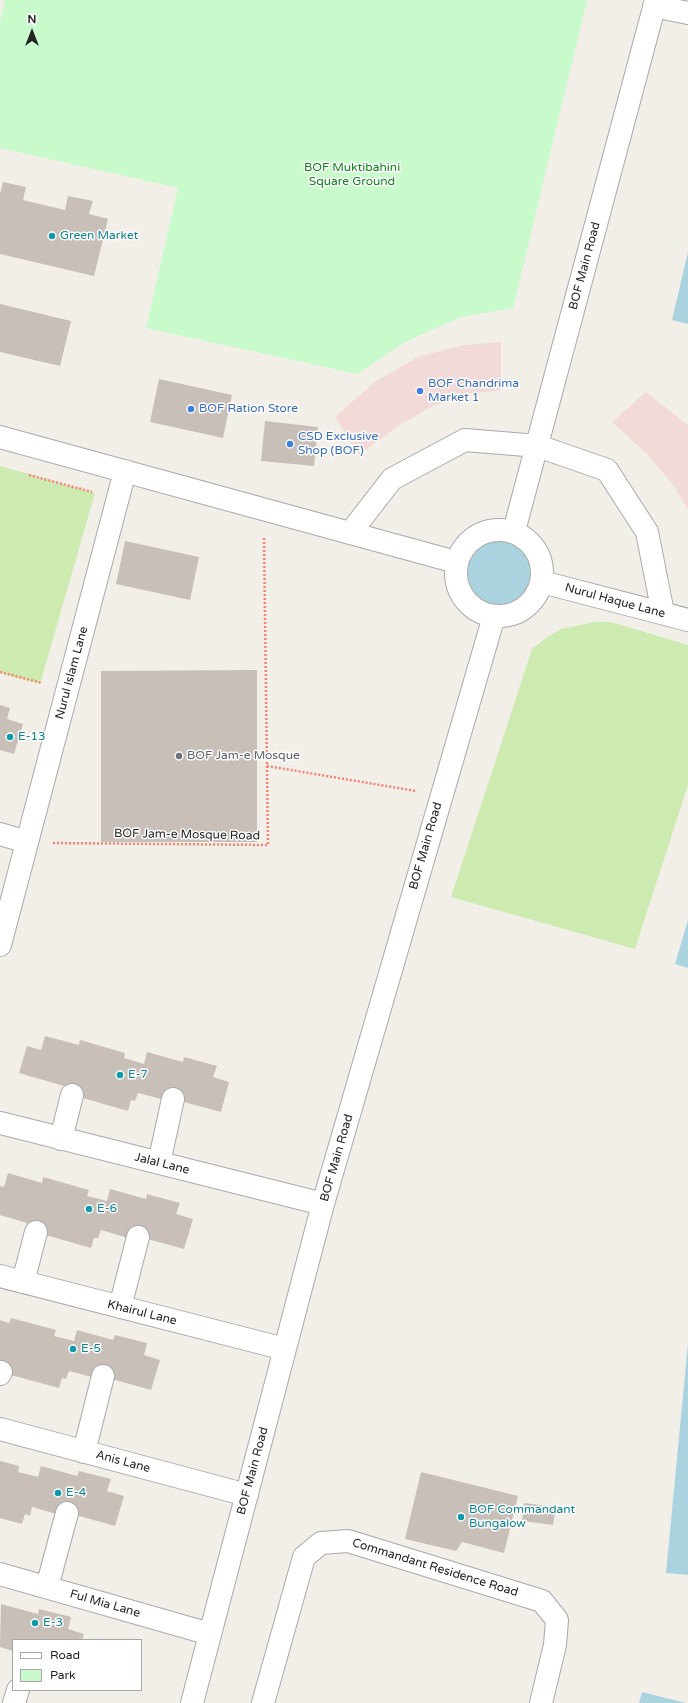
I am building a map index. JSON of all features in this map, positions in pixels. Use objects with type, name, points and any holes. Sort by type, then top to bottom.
[{"type":"street","points":[[655,3],[688,14]]},
{"type":"street","name":"BOF Main Road","points":[[514,532],[655,3]]},
{"type":"street","points":[[0,437],[456,562]]},
{"type":"street","points":[[350,533],[392,479],[465,440],[538,446],[607,470],[647,532],[662,613]]},
{"type":"street","name":"Nurul Islam Lane","points":[[0,945],[125,471]]},
{"type":"street","points":[[499,529],[514,532],[525,537],[534,546],[540,557],[543,569],[542,582],[534,599],[519,612],[494,616],[480,612],[463,597],[459,591],[455,577],[456,562],[462,549],[472,538],[485,532],[499,529]]},
{"type":"street","name":"Nurul Haque Lane","points":[[542,582],[688,620]]},
{"type":"street","name":"BOF Main Road","points":[[194,1703],[210,1634],[324,1204],[494,616]]},
{"type":"street","points":[[0,834],[27,842]]},
{"type":"street","points":[[61,1139],[72,1095]]},
{"type":"street","points":[[159,1163],[173,1098]]},
{"type":"street","name":"Jalal Lane","points":[[0,1124],[324,1204]]},
{"type":"street","points":[[22,1282],[36,1232]]},
{"type":"street","points":[[120,1307],[138,1237]]},
{"type":"street","name":"Khairul Lane","points":[[0,1276],[285,1350]]},
{"type":"street","points":[[84,1452],[103,1376]]},
{"type":"street","name":"Anis Lane","points":[[0,1429],[247,1495]]},
{"type":"street","points":[[47,1587],[67,1513]]},
{"type":"street","name":"Commandant Residence Road","points":[[263,1703],[304,1558],[321,1543],[348,1541],[542,1601],[557,1620],[555,1645],[541,1703]]},
{"type":"street","name":"Ful Mia Lane","points":[[0,1574],[210,1634]]},
{"type":"street","points":[[14,1703],[18,1691]]},
{"type":"path","points":[[22,472],[95,493]]},
{"type":"path","name":"BOF Jam-e Mosque Road","points":[[27,842],[268,845],[264,509]]},
{"type":"path","points":[[0,672],[44,684],[46,676]]},
{"type":"path","points":[[267,766],[441,795]]},
{"type":"shaded area","points":[[501,342],[501,390],[467,394],[433,406],[398,426],[359,455],[335,417],[376,381],[420,356],[465,345]]},
{"type":"shaded area","points":[[646,392],[688,425],[688,510],[674,486],[648,455],[612,422]]},
{"type":"green space","name":"BOF Muktibahini Square Ground","points":[[5,0],[587,0],[513,308],[461,317],[405,342],[357,374],[146,328],[178,188],[0,148],[0,22]]},
{"type":"green space","points":[[0,466],[95,493],[40,684],[0,673]]},
{"type":"green space","points":[[594,622],[611,622],[688,645],[688,785],[635,949],[451,897],[532,649],[561,629]]},
{"type":"water","points":[[688,252],[688,324],[672,320]]},
{"type":"water","points":[[499,541],[511,543],[522,550],[529,561],[531,573],[529,585],[522,596],[511,603],[499,605],[487,603],[476,596],[469,585],[467,573],[469,561],[476,550],[487,543]]},
{"type":"water","points":[[688,920],[688,968],[675,964]]},
{"type":"water","points":[[688,1343],[688,1575],[666,1573]]},
{"type":"water","points":[[642,1692],[686,1703],[639,1703]]},
{"type":"building","name":"Green Market","points":[[3,182],[26,187],[23,200],[65,210],[68,196],[93,201],[89,214],[108,219],[94,276],[0,254],[0,194]]},
{"type":"building","points":[[0,304],[71,321],[60,366],[0,352]]},
{"type":"building","points":[[159,379],[232,395],[223,438],[150,422]]},
{"type":"building","points":[[265,421],[318,427],[314,466],[261,461]]},
{"type":"building","points":[[125,541],[199,557],[190,600],[116,584]]},
{"type":"building","name":"BOF Jam-e Mosque","points":[[257,670],[257,842],[101,842],[101,671]]},
{"type":"building","name":"E-13","points":[[0,705],[10,708],[7,719],[23,724],[14,754],[0,750]]},
{"type":"building","name":"E-7","points":[[45,1036],[79,1045],[80,1040],[125,1053],[124,1058],[144,1064],[147,1052],[183,1062],[184,1057],[217,1066],[213,1077],[229,1082],[221,1112],[173,1099],[169,1101],[138,1093],[135,1101],[131,1100],[128,1111],[62,1092],[64,1086],[19,1073],[27,1046],[41,1050]]},
{"type":"building","name":"E-6","points":[[8,1173],[42,1183],[43,1177],[89,1190],[87,1196],[107,1201],[110,1189],[146,1199],[147,1194],[180,1203],[176,1214],[193,1219],[184,1249],[133,1235],[132,1239],[101,1230],[98,1238],[94,1238],[91,1248],[25,1229],[27,1223],[0,1215],[0,1186],[4,1187]]},
{"type":"building","name":"E-5","points":[[11,1318],[56,1330],[54,1336],[74,1341],[77,1330],[113,1340],[115,1335],[147,1343],[144,1355],[160,1360],[151,1390],[101,1376],[100,1379],[69,1371],[66,1379],[62,1378],[59,1388],[0,1372],[0,1320],[9,1323]]},
{"type":"building","name":"E-4","points":[[0,1461],[19,1466],[18,1472],[38,1477],[41,1466],[77,1476],[79,1471],[111,1479],[107,1491],[124,1496],[115,1526],[65,1512],[63,1516],[32,1507],[30,1516],[25,1514],[22,1524],[0,1518]]},
{"type":"building","name":"BOF Commandant Bungalow","points":[[421,1472],[518,1496],[504,1553],[462,1542],[456,1551],[405,1539]]},
{"type":"building","points":[[524,1503],[556,1507],[553,1525],[522,1521]]},
{"type":"building","name":"E-3","points":[[1,1604],[38,1614],[39,1609],[71,1617],[68,1629],[84,1634],[82,1639],[12,1639],[12,1651],[0,1647]]},
{"type":"place","name":"Green Market","points":[[52,236]]},
{"type":"place","name":"BOF Chandrima Market 1","points":[[420,391]]},
{"type":"place","name":"BOF Ration Store","points":[[191,409]]},
{"type":"place","name":"CSD Exclusive Shop (BOF)","points":[[290,444]]},
{"type":"place","name":"E-13","points":[[10,737]]},
{"type":"place","name":"BOF Jam-e Mosque","points":[[179,756]]},
{"type":"place","name":"E-7","points":[[120,1075]]},
{"type":"place","name":"E-6","points":[[89,1209]]},
{"type":"place","name":"E-5","points":[[73,1349]]},
{"type":"place","name":"E-4","points":[[58,1493]]},
{"type":"place","name":"BOF Commandant Bungalow","points":[[461,1517]]},
{"type":"place","name":"E-3","points":[[35,1623]]}]
